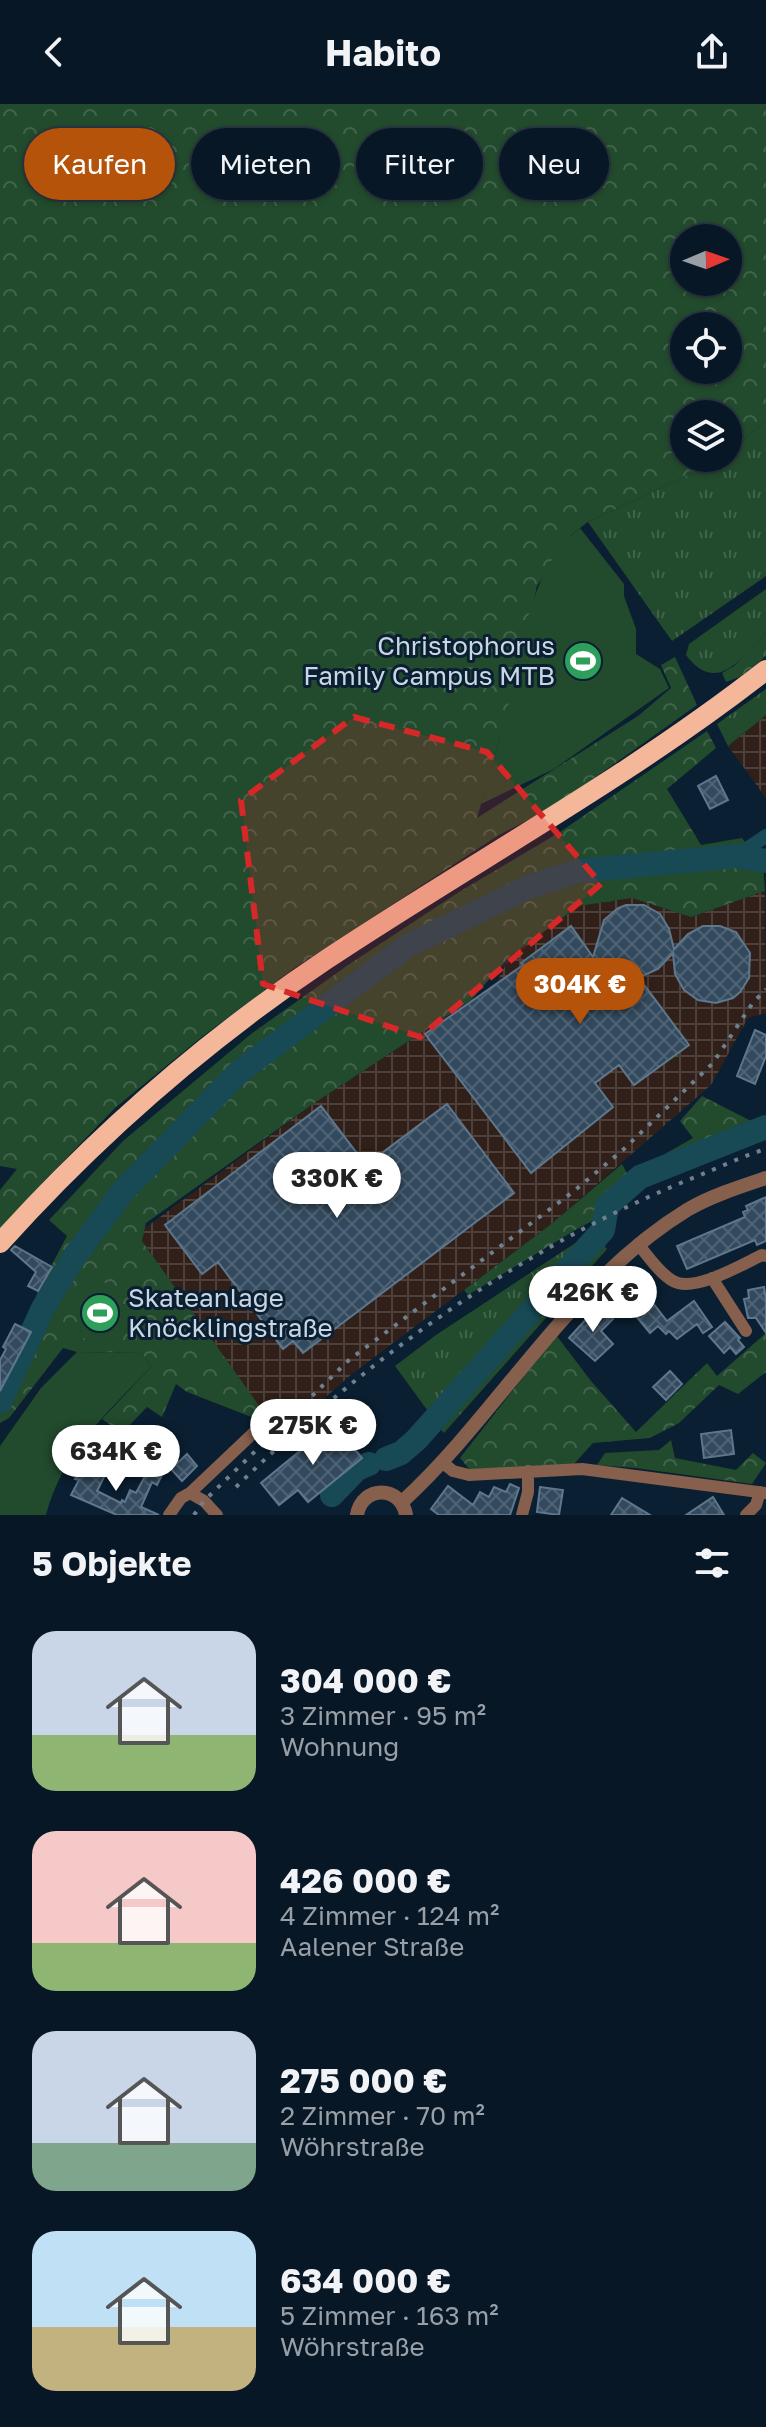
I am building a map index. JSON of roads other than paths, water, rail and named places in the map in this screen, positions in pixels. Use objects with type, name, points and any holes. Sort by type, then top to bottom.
[{"type":"highway","points":[[0,1243],[53,1184],[122,1119],[238,1023],[327,959],[662,746],[766,670]]},
{"type":"street","points":[[357,1515],[361,1502],[373,1493],[389,1493],[404,1508],[561,1319],[638,1244],[688,1209],[766,1178]]},
{"type":"street","points":[[638,1244],[670,1280],[682,1285],[712,1278],[762,1255],[766,1256]]},
{"type":"street","points":[[712,1278],[746,1331]]},
{"type":"street","points":[[169,1515],[181,1498],[266,1421]]},
{"type":"street","points":[[443,1463],[453,1471],[469,1475],[582,1469],[763,1492]]},
{"type":"street","points":[[522,1515],[528,1492],[528,1471]]},
{"type":"street","points":[[763,1492],[766,1511]]},
{"type":"street","points":[[746,1515],[763,1492]]},
{"type":"street","points":[[190,1493],[204,1501],[217,1515]]},
{"type":"waterway","points":[[736,856],[766,836]]},
{"type":"waterway","points":[[0,1402],[43,1308],[75,1256],[123,1191],[239,1072],[407,946],[529,887],[578,871],[736,856],[766,861]]},
{"type":"waterway","points":[[386,1459],[401,1453],[416,1440],[603,1230],[607,1206],[640,1177],[766,1127]]},
{"type":"waterway","points":[[332,1495],[357,1469],[369,1464]]},
{"type":"railway","points":[[194,1515],[204,1501],[349,1360],[574,1191],[624,1149],[713,1063],[752,1004],[766,989]]},
{"type":"railway","points":[[236,1487],[340,1393],[395,1350],[510,1270],[634,1204],[766,1149]]},
{"type":"place","name":"Christophorus Family Campus MTB","points":[[583,661]]},
{"type":"place","name":"Skateanlage Knöcklingstraße","points":[[100,1313]]}]
